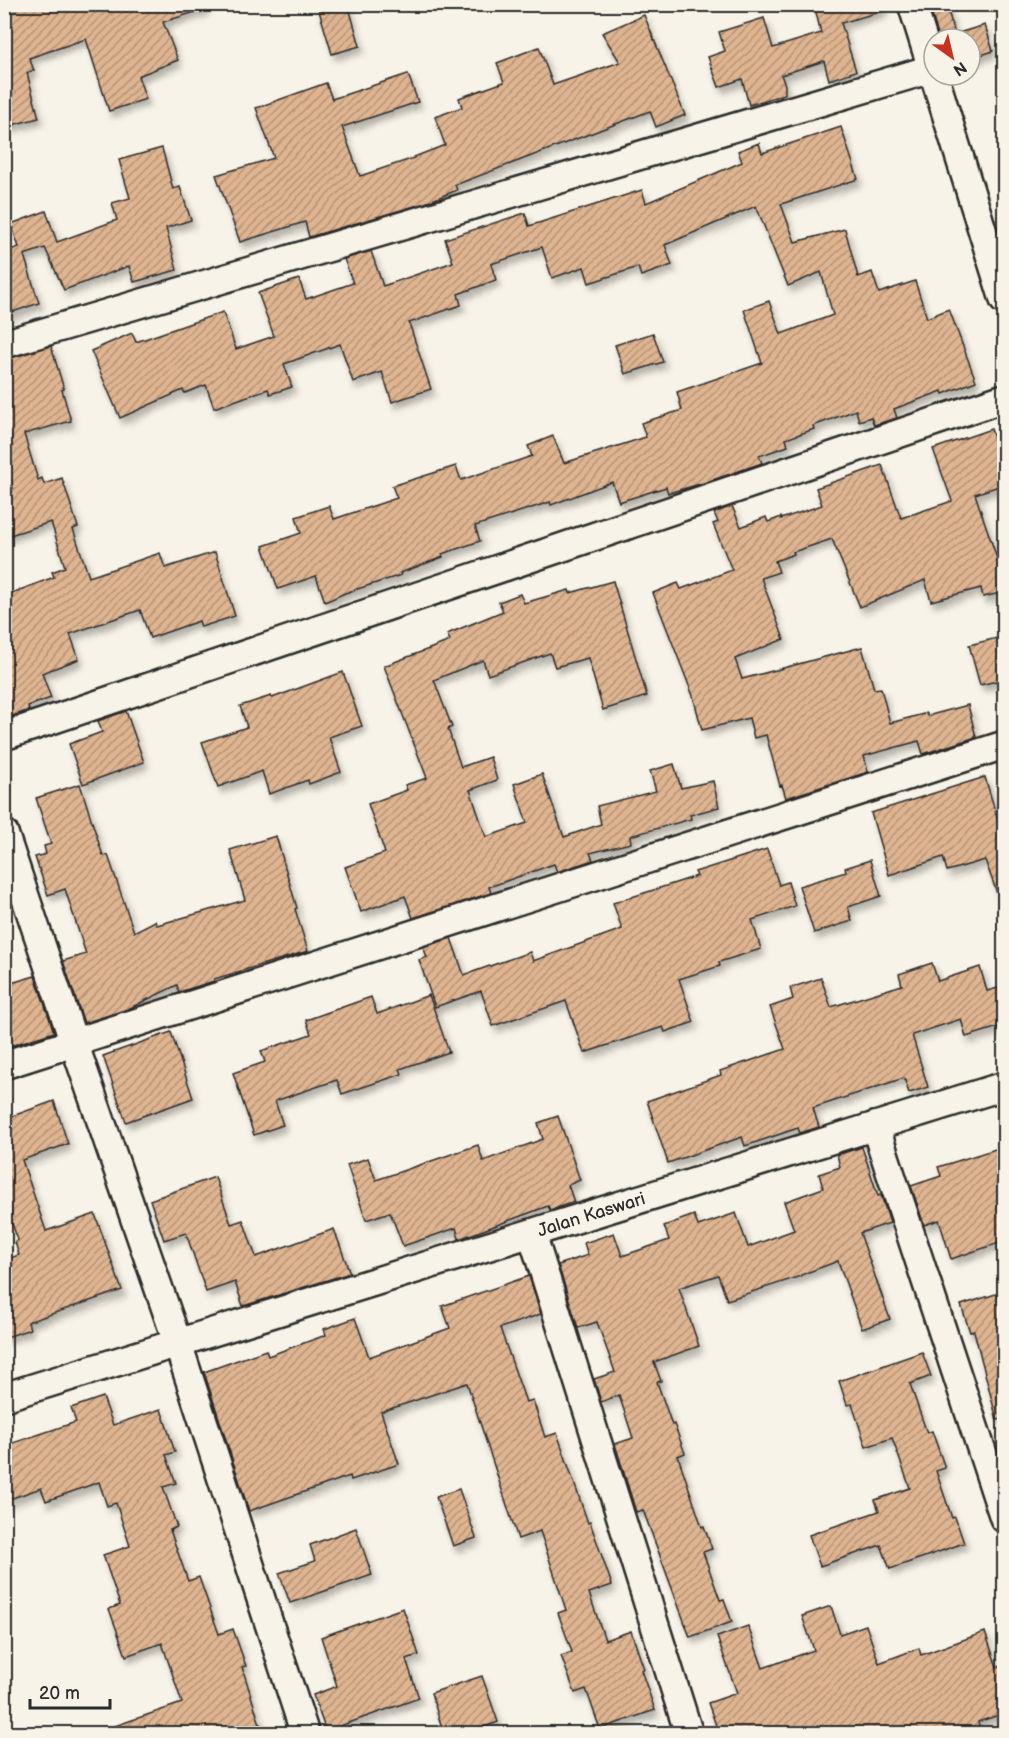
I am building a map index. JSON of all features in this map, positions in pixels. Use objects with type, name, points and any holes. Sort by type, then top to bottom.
[{"type":"street","points":[[912,4],[922,38]]},
{"type":"street","points":[[4,344],[922,72]]},
{"type":"street","points":[[937,87],[1005,300]]},
{"type":"street","points":[[4,735],[1005,398]]},
{"type":"street","points":[[4,1065],[1005,745]]},
{"type":"street","points":[[4,833],[178,1344],[305,1734]]},
{"type":"street","name":"Jalan Kaswari","points":[[4,1397],[1005,1086]]},
{"type":"street","points":[[875,1126],[1005,1518]]},
{"type":"street","points":[[532,1234],[689,1734]]},
{"type":"building","points":[[4,4],[204,4],[205,9],[163,22],[178,60],[138,76],[146,99],[109,111],[86,39],[29,58],[34,70],[27,73],[39,118],[4,127]]},
{"type":"building","points":[[317,4],[348,4],[360,46],[332,54]]},
{"type":"building","points":[[814,4],[883,4],[883,11],[841,23],[856,71],[829,80],[824,61],[781,75],[785,85],[785,94],[749,105],[742,79],[719,87],[708,57],[725,51],[719,32],[764,18],[773,48],[821,33]]},
{"type":"building","points":[[929,4],[946,4],[953,27],[936,27]]},
{"type":"building","points":[[644,15],[685,115],[656,127],[650,111],[455,185],[457,190],[425,203],[309,237],[305,222],[240,242],[216,175],[274,158],[256,108],[326,83],[332,99],[408,74],[418,102],[342,127],[360,176],[445,145],[435,117],[462,107],[459,98],[504,82],[497,63],[539,47],[553,85],[620,62],[602,33]]},
{"type":"building","points":[[985,25],[993,51],[982,55],[982,27],[978,27]]},
{"type":"building","points":[[841,127],[858,179],[781,204],[795,242],[845,229],[858,277],[872,272],[879,293],[915,281],[927,318],[949,309],[976,381],[894,409],[897,418],[874,425],[871,417],[859,421],[856,410],[813,426],[814,429],[786,439],[788,446],[759,456],[762,463],[704,483],[668,493],[666,487],[619,502],[612,482],[551,505],[550,502],[475,526],[480,541],[442,554],[443,557],[400,573],[401,575],[325,602],[316,576],[278,589],[263,546],[301,533],[296,517],[329,506],[334,519],[397,498],[392,486],[456,466],[461,480],[532,456],[528,446],[553,436],[564,463],[646,437],[641,423],[682,410],[677,392],[762,363],[744,310],[769,301],[781,334],[833,315],[821,272],[788,286],[756,206],[665,245],[672,265],[641,276],[638,267],[589,283],[584,267],[552,278],[542,247],[491,264],[496,280],[458,294],[461,305],[409,323],[431,389],[392,402],[382,372],[353,382],[340,344],[284,364],[292,387],[270,394],[268,389],[214,408],[206,385],[185,393],[183,390],[120,418],[91,351],[132,333],[136,342],[223,312],[236,349],[274,336],[258,293],[299,279],[306,299],[353,283],[344,259],[371,251],[383,286],[453,262],[445,239],[525,213],[529,226],[642,190],[646,203],[742,162],[738,151],[759,143],[762,153]]},
{"type":"building","points":[[162,148],[173,189],[180,187],[191,220],[166,228],[177,270],[134,282],[129,266],[64,290],[45,248],[24,255],[39,303],[4,315],[4,252],[19,247],[11,224],[46,211],[57,242],[117,220],[112,203],[130,198],[119,160]]},
{"type":"building","points":[[653,333],[663,362],[625,374],[615,345]]},
{"type":"building","points":[[51,346],[71,421],[24,434],[38,480],[42,478],[44,484],[62,478],[78,527],[73,529],[89,577],[160,553],[165,568],[215,552],[235,616],[201,627],[199,621],[150,638],[140,610],[70,634],[79,659],[42,673],[51,698],[28,706],[29,710],[4,719],[4,596],[54,577],[52,572],[65,567],[51,522],[4,537],[4,491],[13,488],[4,456],[4,360]]},
{"type":"building","points":[[991,429],[995,441],[1005,438],[1005,484],[975,494],[998,561],[1005,559],[1005,592],[983,597],[981,588],[931,601],[925,580],[860,607],[832,539],[793,552],[794,554],[775,561],[779,572],[761,578],[784,639],[735,659],[742,679],[862,647],[874,689],[881,688],[890,723],[968,705],[976,737],[923,754],[919,741],[864,756],[868,772],[786,798],[782,785],[780,786],[766,735],[754,738],[749,718],[702,730],[693,696],[653,593],[678,583],[681,589],[732,570],[713,524],[718,522],[714,513],[732,506],[741,527],[766,517],[768,522],[781,517],[781,519],[822,505],[816,488],[882,465],[901,518],[952,501],[933,449]]},
{"type":"building","points":[[613,581],[647,696],[603,710],[588,658],[555,667],[550,653],[488,675],[483,660],[434,680],[452,727],[448,729],[461,767],[490,757],[497,780],[470,790],[486,837],[527,823],[514,784],[542,774],[564,837],[601,824],[597,806],[656,791],[650,771],[674,764],[681,788],[713,781],[719,807],[690,815],[691,819],[630,836],[631,843],[590,853],[593,860],[557,872],[554,864],[489,887],[491,893],[413,918],[405,896],[361,912],[345,867],[385,853],[368,804],[407,790],[405,785],[427,778],[384,666],[450,641],[447,634],[503,611],[499,602],[520,594],[524,603],[569,590],[570,593]]},
{"type":"building","points":[[1005,636],[1005,679],[980,685],[969,645]]},
{"type":"building","points":[[343,672],[362,726],[329,737],[341,772],[309,784],[308,780],[269,794],[262,771],[218,787],[202,742],[247,727],[240,706],[271,696],[272,698]]},
{"type":"building","points":[[126,711],[144,762],[83,784],[69,744],[102,732],[98,721]]},
{"type":"building","points":[[985,777],[1005,844],[1005,907],[1002,907],[985,860],[947,871],[943,857],[889,875],[871,813]]},
{"type":"building","points":[[80,784],[103,856],[108,855],[134,932],[155,921],[157,925],[245,900],[230,850],[276,836],[308,951],[179,992],[177,985],[128,1009],[84,1023],[63,961],[86,954],[65,889],[48,895],[35,857],[46,854],[44,846],[51,844],[36,798]]},
{"type":"building","points":[[767,849],[779,885],[788,882],[795,906],[752,920],[761,949],[719,962],[720,966],[679,979],[694,1022],[665,1032],[663,1027],[584,1053],[566,1001],[493,1026],[481,991],[435,1007],[419,960],[427,957],[423,947],[451,938],[464,975],[530,952],[533,961],[622,929],[613,903],[697,876],[695,872]]},
{"type":"building","points":[[870,860],[881,896],[848,907],[852,921],[814,933],[799,886],[846,872],[845,868]]},
{"type":"building","points":[[932,963],[938,981],[980,967],[987,991],[1005,986],[1005,1025],[966,1037],[961,1019],[912,1035],[928,1087],[909,1093],[904,1078],[813,1108],[819,1127],[800,1133],[798,1128],[745,1146],[742,1137],[668,1163],[647,1101],[721,1075],[720,1071],[785,1049],[770,1007],[793,999],[790,988],[821,978],[831,1007],[902,985],[899,974]]},
{"type":"building","points":[[35,976],[54,1032],[4,1048],[4,985]]},
{"type":"building","points":[[429,995],[449,1052],[400,1069],[402,1074],[342,1094],[337,1080],[275,1101],[283,1125],[254,1135],[233,1073],[265,1062],[261,1051],[311,1034],[306,1020],[371,997],[377,1014]]},
{"type":"building","points":[[171,1032],[193,1098],[126,1122],[103,1056]]},
{"type":"building","points":[[54,1101],[68,1144],[22,1160],[46,1231],[95,1214],[122,1290],[28,1322],[30,1329],[4,1338],[4,1260],[19,1255],[15,1242],[18,1240],[4,1202],[4,1119]]},
{"type":"building","points":[[558,1116],[580,1180],[568,1185],[574,1202],[550,1210],[548,1206],[459,1239],[456,1228],[403,1246],[390,1212],[366,1220],[347,1165],[368,1158],[376,1180],[478,1145],[483,1161],[543,1139],[538,1123]]},
{"type":"building","points":[[1005,1146],[1005,1241],[951,1259],[939,1220],[924,1225],[911,1186],[941,1176],[938,1167]]},
{"type":"building","points":[[862,1147],[878,1196],[881,1195],[890,1223],[860,1233],[890,1319],[862,1329],[838,1261],[801,1276],[727,1300],[718,1275],[679,1288],[699,1346],[654,1362],[661,1381],[657,1382],[672,1425],[674,1424],[685,1453],[678,1456],[702,1527],[704,1526],[712,1549],[703,1552],[720,1600],[724,1599],[732,1622],[690,1637],[643,1510],[636,1512],[615,1444],[633,1438],[619,1395],[601,1402],[594,1379],[615,1372],[597,1322],[578,1328],[558,1265],[588,1255],[584,1243],[614,1233],[622,1256],[669,1240],[664,1226],[694,1215],[698,1226],[736,1213],[748,1247],[794,1230],[784,1202],[823,1188],[819,1174],[840,1167],[837,1155]]},
{"type":"building","points":[[215,1177],[231,1224],[243,1220],[256,1257],[334,1229],[350,1273],[243,1306],[235,1282],[206,1292],[186,1233],[164,1240],[150,1200]]},
{"type":"building","points":[[529,1276],[541,1314],[500,1328],[526,1402],[533,1400],[545,1437],[557,1433],[612,1585],[589,1593],[605,1640],[631,1631],[655,1710],[600,1729],[586,1689],[575,1693],[561,1656],[572,1652],[558,1613],[566,1610],[540,1531],[518,1539],[467,1383],[381,1412],[399,1464],[351,1480],[350,1476],[249,1511],[204,1372],[266,1350],[268,1356],[326,1335],[324,1329],[355,1318],[369,1357],[450,1328],[442,1306]]},
{"type":"building","points":[[1005,1291],[1005,1419],[997,1420],[974,1331],[970,1332],[961,1305]]},
{"type":"building","points":[[922,1352],[931,1376],[910,1384],[927,1433],[932,1431],[945,1468],[936,1471],[952,1518],[955,1517],[964,1543],[890,1569],[881,1545],[820,1566],[809,1535],[879,1511],[875,1500],[910,1488],[892,1438],[866,1447],[852,1404],[847,1405],[839,1381]]},
{"type":"building","points":[[103,1397],[113,1425],[161,1409],[175,1452],[166,1455],[176,1483],[163,1487],[177,1527],[170,1530],[188,1581],[199,1577],[219,1634],[233,1629],[246,1666],[242,1667],[263,1734],[104,1734],[103,1730],[182,1703],[162,1643],[126,1656],[109,1609],[120,1605],[103,1555],[130,1546],[116,1503],[107,1506],[99,1482],[46,1501],[41,1488],[4,1501],[4,1446],[76,1422],[71,1408]]},
{"type":"building","points":[[459,1489],[476,1538],[453,1546],[436,1497]]},
{"type":"building","points":[[356,1528],[372,1575],[290,1603],[279,1573],[315,1561],[310,1545]]},
{"type":"building","points":[[831,1606],[840,1634],[866,1625],[879,1663],[919,1648],[921,1655],[985,1632],[997,1667],[1000,1666],[1005,1678],[1005,1713],[978,1722],[982,1734],[719,1734],[708,1703],[737,1693],[717,1637],[748,1626],[763,1668],[814,1650],[802,1616]]},
{"type":"building","points":[[403,1608],[419,1655],[406,1659],[419,1698],[326,1731],[313,1695],[337,1686],[321,1637]]},
{"type":"building","points":[[482,1676],[498,1722],[482,1728],[484,1734],[444,1734],[431,1693]]}]
